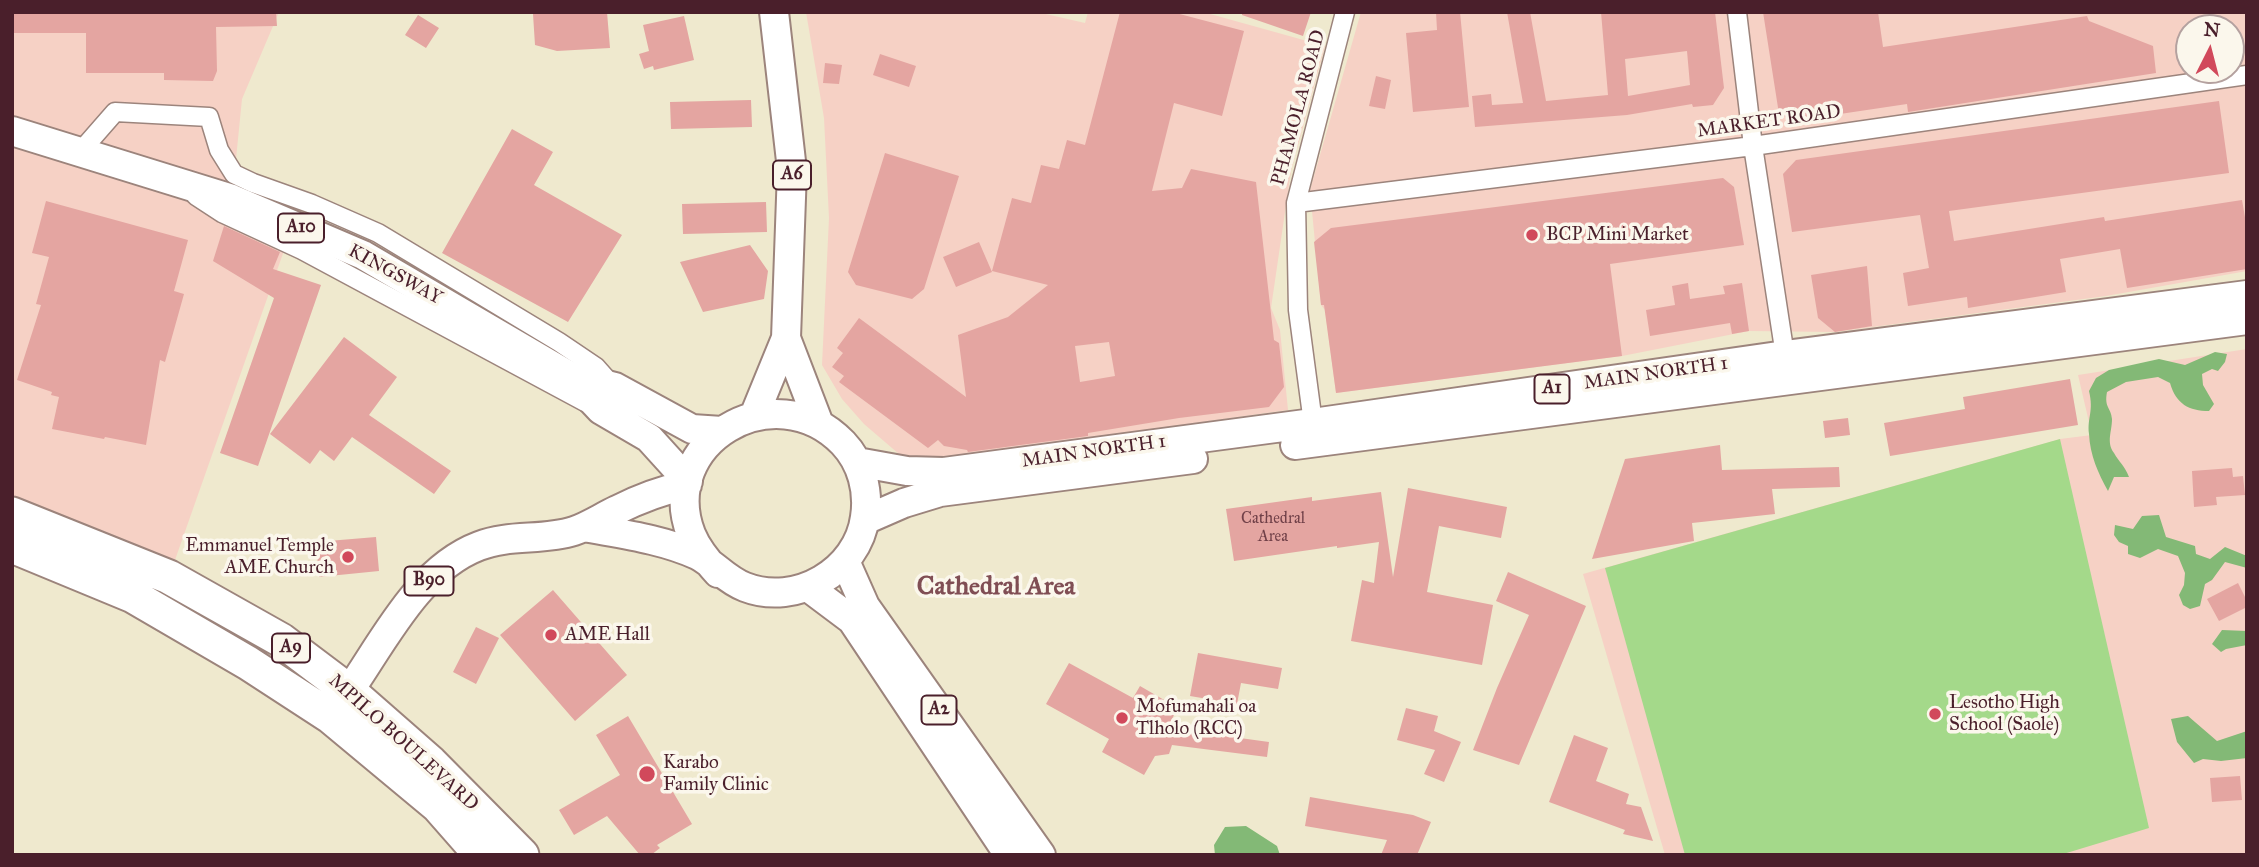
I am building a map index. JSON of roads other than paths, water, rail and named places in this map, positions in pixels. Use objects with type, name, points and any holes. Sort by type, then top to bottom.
[{"type":"highway","name":"MPILO BOULEVARD","points":[[12,514],[169,577],[281,640],[481,855]]},
{"type":"highway","name":"MPILO BOULEVARD","points":[[12,546],[133,596],[248,663],[340,704],[430,763],[522,855]]},
{"type":"main road","name":"A6","points":[[754,416],[786,338],[792,170],[774,12]]},
{"type":"main road","name":"KINGSWAY","points":[[12,131],[232,199],[363,255],[608,399],[692,429],[722,430]]},
{"type":"main road","name":"MAIN NORTH 1","points":[[865,520],[904,503],[940,492],[1787,367],[2247,295]]},
{"type":"main road","name":"MAIN NORTH 1","points":[[857,462],[907,471],[944,472],[1313,423],[1787,367],[2247,320]]},
{"type":"main road","name":"A6","points":[[786,338],[819,424]]},
{"type":"main road","name":"KINGSWAY","points":[[608,399],[649,438],[682,485]]},
{"type":"main road","points":[[776,413],[798,416],[819,424],[834,434],[857,462],[867,500],[865,520],[858,542],[845,561],[828,577],[808,587],[777,593],[746,588],[718,573],[702,555],[691,533],[682,485],[701,453],[722,430],[754,416],[776,413]]},
{"type":"main road","name":"B90","points":[[340,704],[414,594],[449,562],[490,542],[558,536],[682,485]]},
{"type":"main road","name":"B90","points":[[584,527],[668,545],[699,556],[718,573]]},
{"type":"main road","name":"A2","points":[[845,561],[865,606],[1041,855]]},
{"type":"main road","name":"A2","points":[[808,587],[852,620],[1009,855]]},
{"type":"street","name":"PHAMOLA ROAD","points":[[1313,423],[1298,310],[1296,203],[1345,12]]},
{"type":"street","points":[[1737,12],[1753,146],[1787,367]]},
{"type":"street","name":"MARKET ROAD","points":[[1296,203],[1753,146],[2247,75]]},
{"type":"street","points":[[80,152],[114,112],[209,117],[219,150],[234,174],[378,233],[559,342],[596,368],[608,399],[565,393],[302,250],[222,212],[162,176]]},
{"type":"place","name":"BCP Mini Market","points":[[1532,235]]},
{"type":"place","name":"Emmanuel Temple AME Church","points":[[348,557]]},
{"type":"place","name":"AME Hall","points":[[551,635]]},
{"type":"place","name":"Lesotho High School (Saole)","points":[[1935,714]]},
{"type":"place","name":"Mofumahali oa Tlholo (RCC)","points":[[1122,718]]},
{"type":"place","name":"Karabo Family Clinic","points":[[647,774]]},
{"type":"district","name":"Cathedral Area","points":[[996,588]]}]
